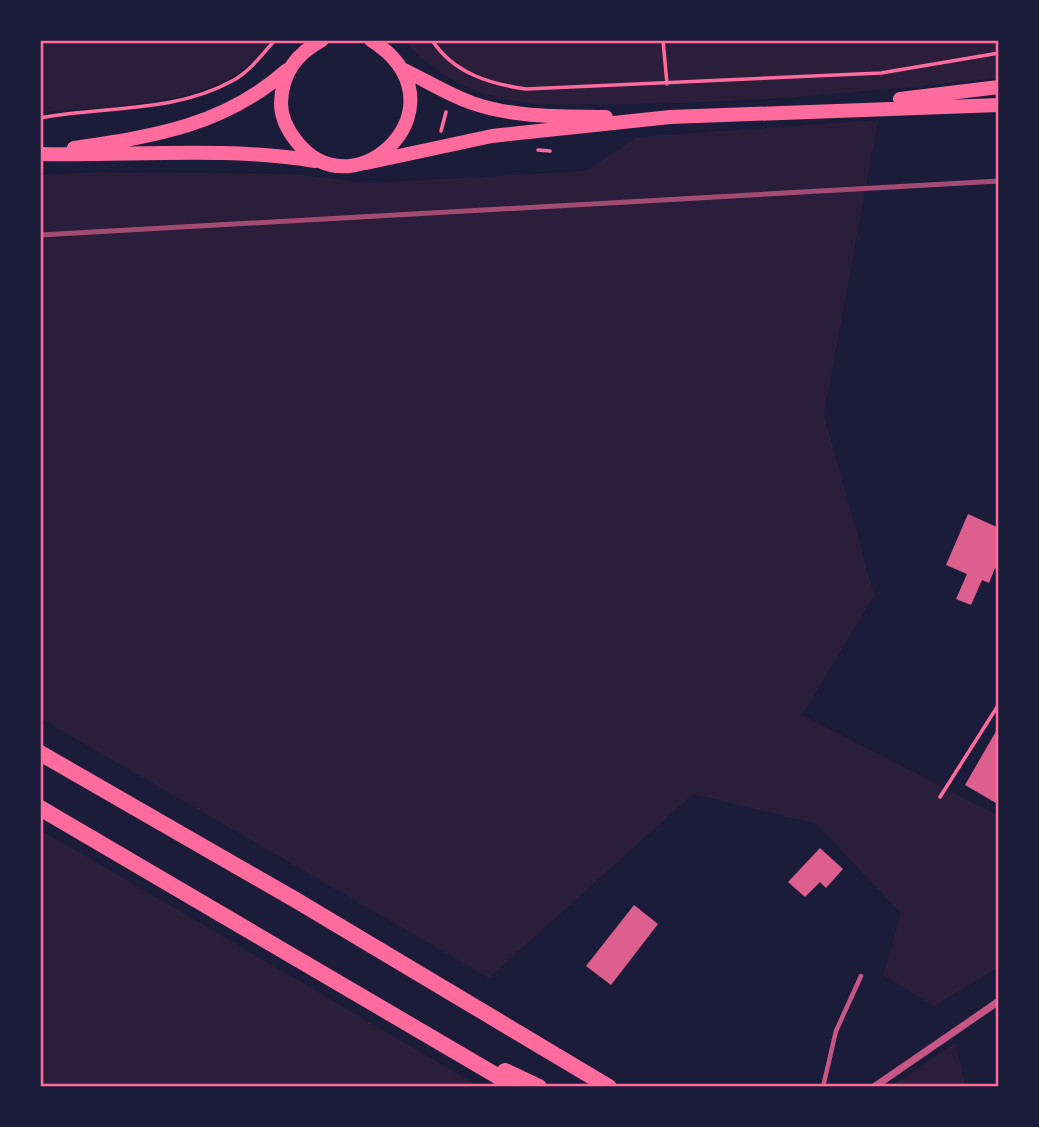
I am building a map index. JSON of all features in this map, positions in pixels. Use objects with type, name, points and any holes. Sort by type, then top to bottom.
[{"type":"main road","points":[[40,154],[135,139],[186,127],[234,108],[265,89],[306,49],[322,40]]},
{"type":"main road","points":[[366,163],[386,153],[401,136],[410,115],[411,92],[404,70],[390,52],[371,40]]},
{"type":"main road","points":[[290,66],[282,88],[281,111],[289,132],[303,150],[322,162]]},
{"type":"main road","points":[[404,70],[454,96],[496,110],[545,116],[670,117]]},
{"type":"main road","points":[[844,108],[999,87]]},
{"type":"main road","points":[[40,154],[281,155],[344,166],[492,136],[670,117],[844,108],[999,104]]},
{"type":"main road","points":[[40,753],[282,892],[608,1087]]},
{"type":"main road","points":[[40,808],[516,1087]]},
{"type":"main road","points":[[448,1046],[539,1087]]},
{"type":"street","points":[[874,1087],[999,1001]]},
{"type":"lane","points":[[823,1087],[836,1031],[861,976]]},
{"type":"path","points":[[40,118],[194,98],[234,81],[258,60],[275,40]]},
{"type":"path","points":[[432,40],[439,51],[465,72],[495,85],[526,89],[881,73],[999,54]]},
{"type":"path","points":[[663,40],[667,84]]},
{"type":"path","points":[[940,797],[999,704]]},
{"type":"shaded area","points":[[40,40],[271,40],[252,62],[228,79],[199,91],[133,104],[40,113]]},
{"type":"shaded area","points":[[404,40],[999,40],[999,78],[761,99],[539,104],[507,100],[467,87],[433,67]]},
{"type":"shaded area","points":[[878,120],[824,415],[874,595],[802,715],[995,814],[999,812],[999,967],[934,1006],[883,975],[901,913],[816,824],[693,794],[489,978],[40,718],[40,175],[98,172],[293,174],[369,183],[585,171],[637,137]]},
{"type":"shaded area","points":[[40,831],[74,849],[480,1087],[40,1087]]},
{"type":"shaded area","points":[[955,1043],[966,1087],[890,1087]]},
{"type":"building","points":[[968,514],[999,528],[999,570],[995,568],[989,583],[982,580],[971,605],[956,599],[967,574],[946,565]]},
{"type":"building","points":[[999,726],[999,799],[996,803],[965,785]]},
{"type":"building","points":[[820,848],[843,869],[826,888],[820,882],[805,897],[788,882]]},
{"type":"building","points":[[634,905],[658,924],[611,985],[586,966]]},
{"type":"railway","points":[[40,235],[999,181]]}]
